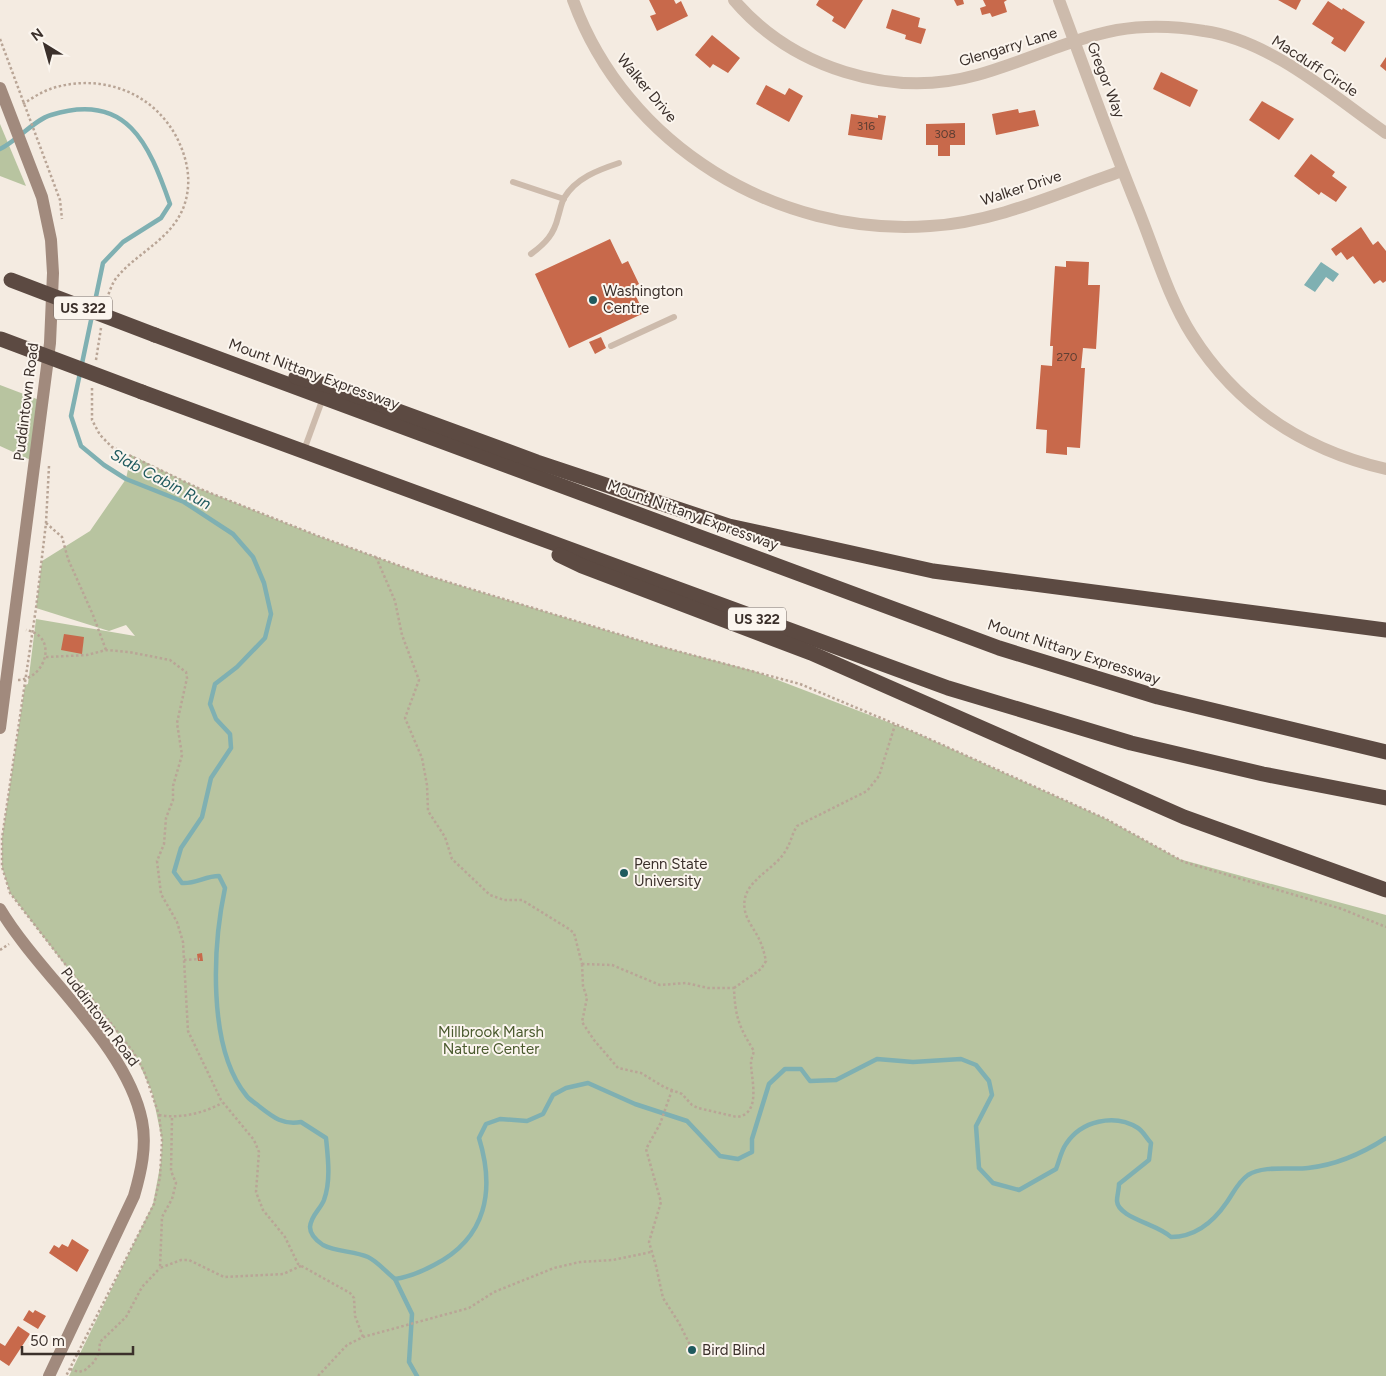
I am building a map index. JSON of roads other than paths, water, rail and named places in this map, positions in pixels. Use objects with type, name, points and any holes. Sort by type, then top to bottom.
[{"type":"highway","name":"Mount Nittany Expressway","points":[[6,278],[999,648],[1158,697],[1386,752]]},
{"type":"highway","name":"US 322","points":[[1,338],[142,392],[304,450],[820,642],[1000,705],[1140,745],[1263,774],[1386,798]]},
{"type":"highway","points":[[213,355],[330,386],[537,462],[729,526],[932,571],[1386,630]]},
{"type":"highway","points":[[466,511],[582,566],[811,653],[1184,817],[1386,890]]},
{"type":"street","name":"Walker Drive","points":[[573,0],[585,30],[605,65],[648,120],[686,154],[715,174],[779,206],[825,219],[872,226],[931,226],[994,216],[1122,171]]},
{"type":"street","name":"Glengarry Lane","points":[[734,0],[761,26],[789,46],[820,63],[852,75],[897,82],[942,82],[976,76],[1075,43]]},
{"type":"street","name":"Gregor Way","points":[[1059,0],[1122,171]]},
{"type":"street","name":"Macduff Circle","points":[[1075,43],[1118,30],[1167,26],[1206,31],[1230,37],[1275,57],[1386,133]]},
{"type":"street","name":"Puddintown Road","points":[[0,88],[14,118],[42,197],[51,240],[52,306],[50,343],[0,728]]},
{"type":"street","points":[[1122,171],[1176,306],[1192,334],[1223,376],[1259,411],[1321,448],[1353,461],[1386,469]]},
{"type":"street","name":"Puddintown Road","points":[[0,909],[29,950],[116,1061],[136,1098],[143,1122],[141,1171],[134,1196],[49,1376]]},
{"type":"lane","points":[[531,254],[544,244],[555,230],[564,199],[577,182],[597,170],[619,163]]},
{"type":"lane","points":[[513,182],[564,199]]},
{"type":"lane","points":[[611,346],[674,318]]},
{"type":"lane","points":[[304,450],[323,396]]},
{"type":"water","points":[[1321,262],[1339,274],[1333,282],[1326,277],[1315,292],[1304,285]]},
{"type":"waterway","name":"Slab Cabin Run","points":[[0,149],[38,121],[51,115],[77,109],[99,110],[117,117],[131,128],[143,143],[153,161],[170,204],[161,218],[123,242],[103,263],[71,416],[81,446],[104,465],[126,479],[184,502],[233,534],[253,557],[264,583],[271,614],[265,638],[237,667],[215,684],[210,704],[216,719],[230,734],[231,748],[211,778],[202,817],[181,848],[174,872],[182,883],[219,876],[225,888],[218,938],[216,995],[219,1023],[233,1075],[247,1097],[270,1114],[279,1120],[295,1123],[301,1122],[326,1138],[328,1185],[324,1200],[312,1219],[310,1227],[316,1240],[323,1245],[368,1257],[395,1279],[415,1274],[452,1254],[466,1241],[476,1227],[482,1211],[486,1194],[486,1176],[479,1138],[486,1124],[500,1119],[527,1121],[543,1114],[553,1095],[566,1088],[588,1083],[635,1104],[687,1121],[720,1156],[738,1159],[752,1152],[752,1139],[769,1084],[785,1069],[801,1069],[810,1081],[836,1080],[877,1059],[913,1062],[961,1059],[976,1065],[989,1081],[992,1095],[976,1126],[979,1168],[993,1183],[1019,1190],[1056,1169],[1064,1147],[1072,1136],[1080,1130],[1089,1125],[1109,1120],[1129,1123],[1140,1129],[1151,1143],[1149,1160],[1119,1184],[1117,1201],[1119,1207],[1124,1212],[1165,1232],[1171,1237],[1188,1234],[1204,1227],[1222,1209],[1241,1181],[1254,1172],[1269,1169],[1308,1168],[1329,1164],[1368,1149],[1386,1138]]},
{"type":"waterway","points":[[395,1279],[412,1314],[409,1362],[417,1376]]},
{"type":"place","name":"Washington Centre","points":[[593,300]]},
{"type":"place","name":"Penn State University","points":[[624,873]]},
{"type":"place","name":"Bird Blind","points":[[692,1350]]},
{"type":"park label","name":"Millbrook Marsh Nature Center","points":[[491,1040]]}]
